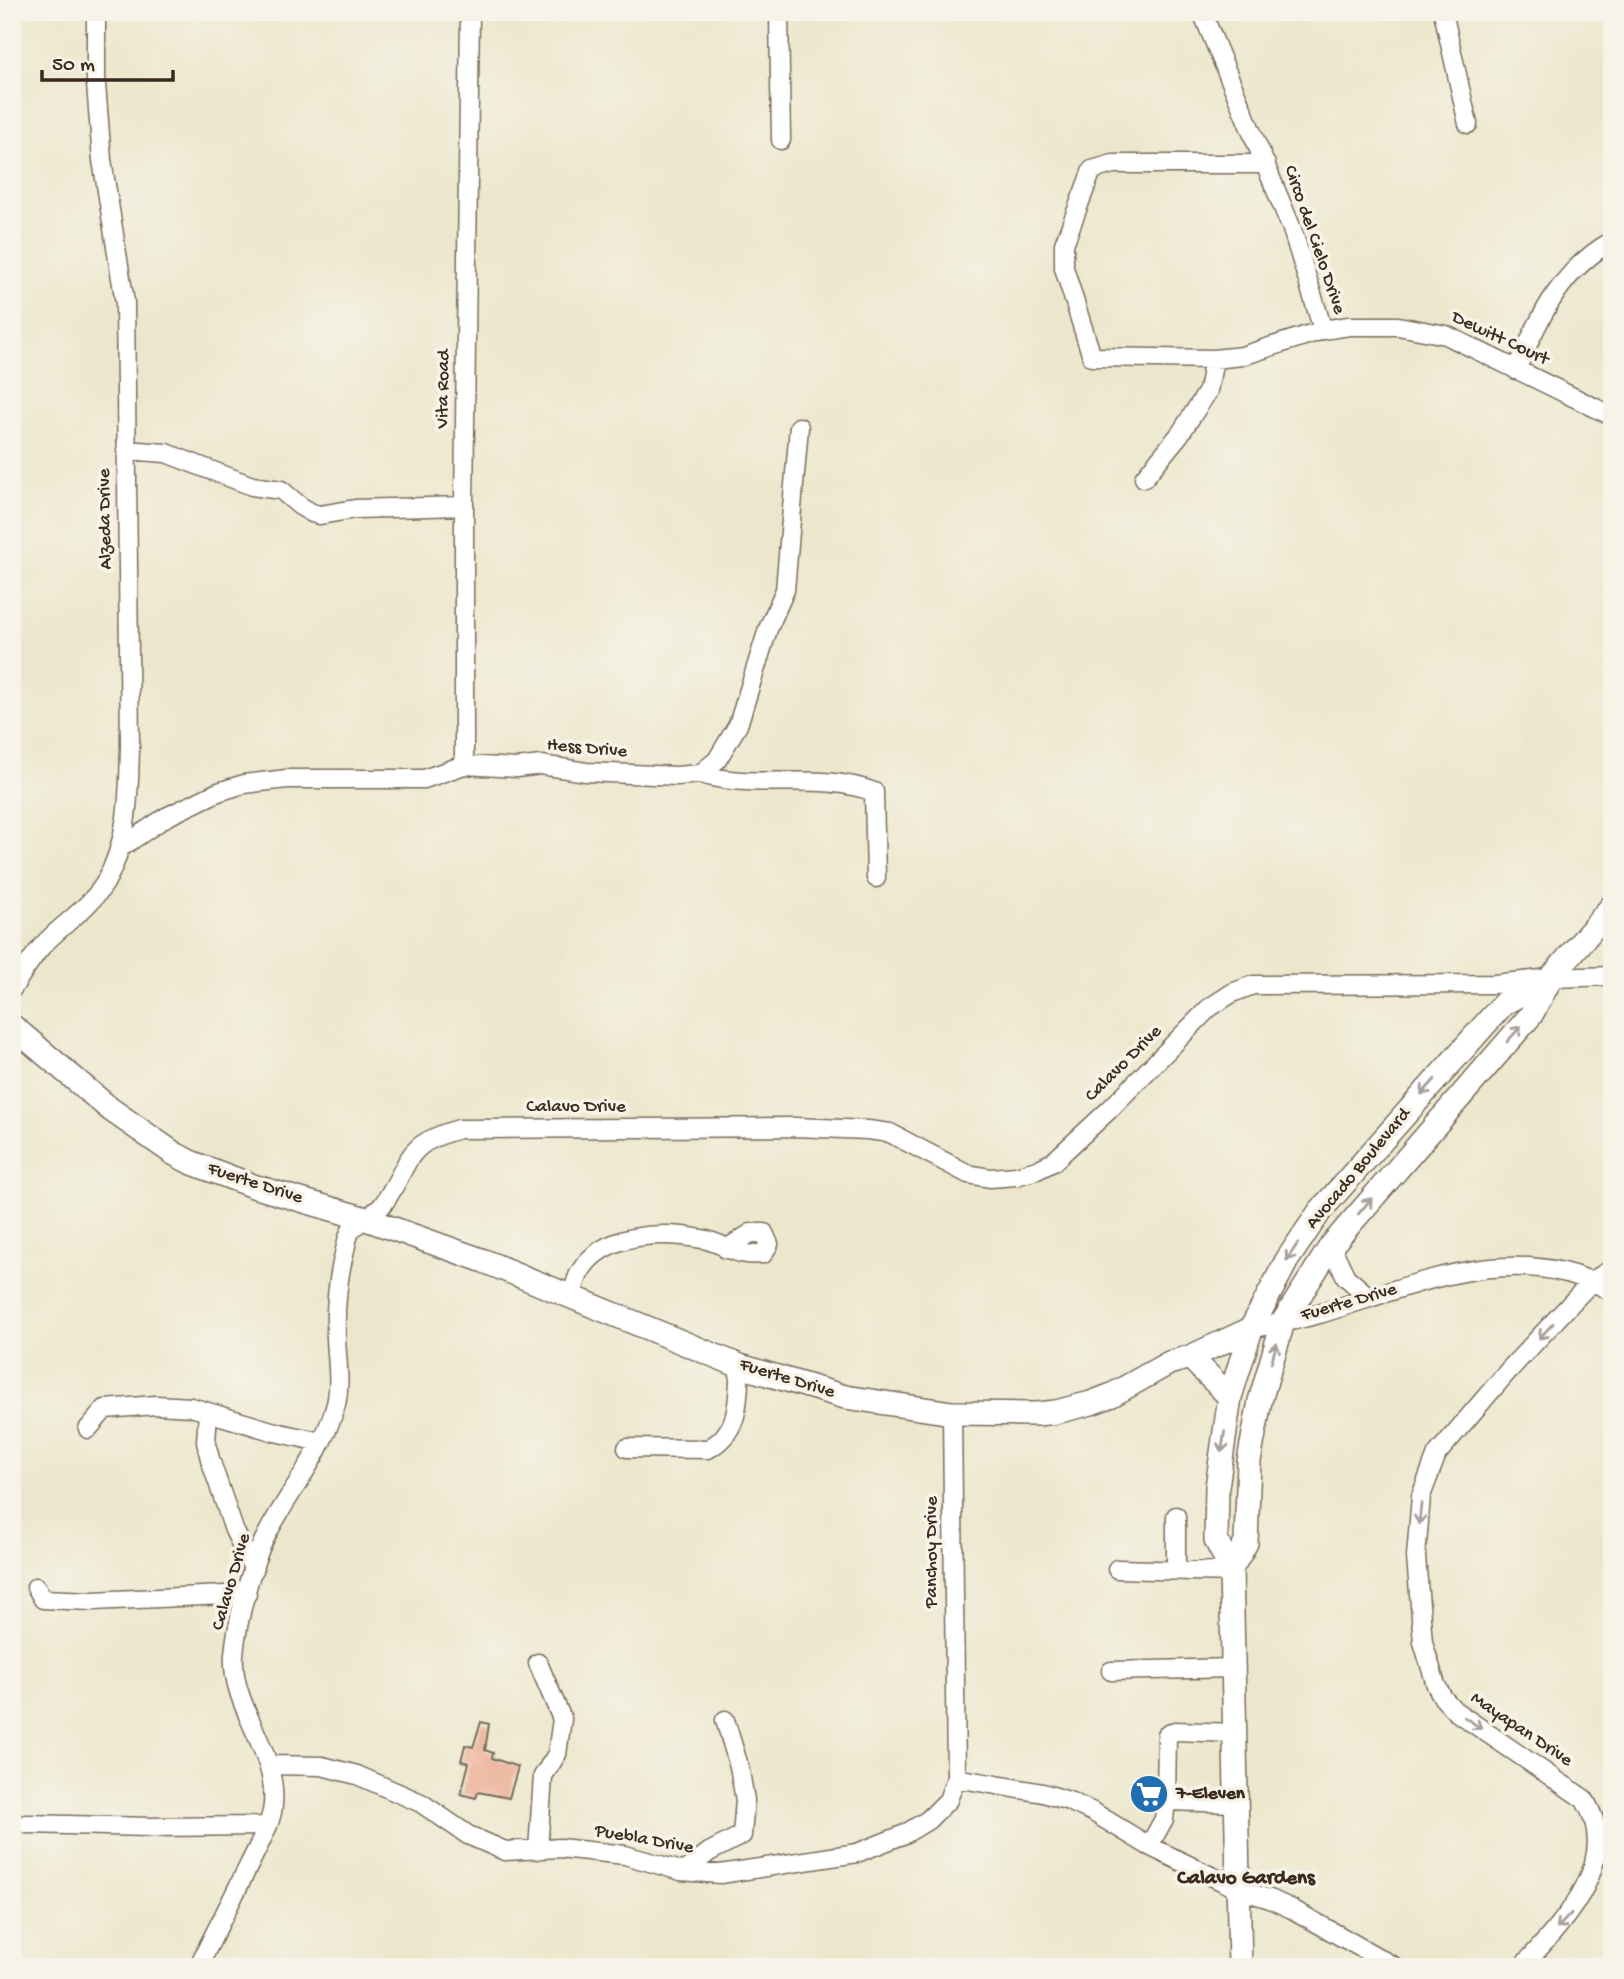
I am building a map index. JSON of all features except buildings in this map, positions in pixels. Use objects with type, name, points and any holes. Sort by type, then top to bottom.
[{"type":"main road","name":"Avocado Boulevard","points":[[1231,1570],[1246,1544],[1249,1461],[1260,1402],[1283,1322],[1331,1246],[1531,1015],[1551,978],[1612,906]]},
{"type":"main road","name":"Avocado Boulevard","points":[[1240,1967],[1231,1570],[1216,1540],[1217,1487],[1230,1397],[1251,1329],[1287,1259],[1326,1204],[1504,1003],[1551,978]]},
{"type":"main road","name":"Fuerte Drive","points":[[12,1026],[110,1109],[190,1162],[253,1186],[366,1219],[484,1261],[740,1366],[845,1397],[952,1413],[1037,1414],[1073,1408],[1112,1395],[1169,1363],[1190,1357],[1251,1329]]},
{"type":"main road","points":[[1190,1357],[1230,1397]]},
{"type":"street","name":"Alzeda Drive","points":[[12,989],[42,946],[82,910],[104,884],[121,848],[129,797],[125,303],[102,160],[96,84],[96,12]]},
{"type":"street","name":"Vita Road","points":[[464,765],[470,12]]},
{"type":"street","points":[[779,12],[781,140]]},
{"type":"street","name":"Circo del Cielo Drive","points":[[1202,12],[1292,229],[1323,330]]},
{"type":"street","points":[[1443,12],[1468,124]]},
{"type":"street","name":"Circo del Cielo Drive","points":[[1242,356],[1214,359],[1092,356],[1064,268],[1064,244],[1092,170],[1113,164],[1266,164]]},
{"type":"street","points":[[1516,370],[1555,292],[1584,260],[1612,241]]},
{"type":"street","name":"Dewitt Court","points":[[1242,356],[1323,330],[1374,324],[1422,329],[1446,335],[1612,415]]},
{"type":"street","points":[[1144,478],[1180,434],[1208,391],[1214,359]]},
{"type":"street","points":[[700,774],[716,760],[738,725],[768,629],[785,590],[799,427]]},
{"type":"street","points":[[126,450],[166,453],[252,486],[281,490],[300,506],[320,515],[367,508],[464,506]]},
{"type":"street","name":"Hess Drive","points":[[121,848],[166,817],[218,792],[244,784],[287,779],[424,779],[464,765],[517,768],[541,765],[586,772],[677,776],[700,774],[723,781],[851,783],[874,792],[876,878]]},
{"type":"street","name":"Calavo Drive","points":[[198,1967],[268,1826],[273,1805],[270,1765],[237,1688],[234,1673],[236,1637],[247,1594],[264,1539],[321,1442],[334,1411],[339,1384],[336,1335],[338,1280],[350,1230],[383,1205],[408,1157],[423,1143],[459,1129],[794,1127],[867,1130],[890,1133],[968,1174],[990,1178],[1016,1176],[1053,1162],[1109,1110],[1209,1008],[1232,993],[1252,985],[1494,984],[1551,978],[1612,976]]},
{"type":"street","points":[[571,1297],[580,1271],[623,1240],[655,1234],[705,1239],[726,1249]]},
{"type":"street","points":[[1331,1246],[1346,1277],[1369,1297]]},
{"type":"street","name":"Fuerte Drive","points":[[1251,1329],[1317,1314],[1369,1297],[1467,1272],[1512,1265],[1558,1270],[1592,1281],[1612,1292]]},
{"type":"street","name":"Mayapan Drive","points":[[1522,1967],[1590,1893],[1605,1857],[1605,1833],[1596,1811],[1584,1799],[1455,1711],[1443,1698],[1436,1685],[1423,1642],[1416,1557],[1421,1496],[1437,1454],[1509,1370],[1592,1281],[1612,1269]]},
{"type":"street","points":[[627,1448],[708,1449],[717,1444],[734,1424],[740,1366]]},
{"type":"street","points":[[88,1429],[105,1409],[156,1405],[191,1407],[275,1432],[321,1442]]},
{"type":"street","points":[[208,1412],[206,1442],[210,1459],[234,1530],[254,1570]]},
{"type":"street","name":"Panchoy Drive","points":[[952,1413],[954,1691]]},
{"type":"street","points":[[1176,1516],[1176,1570]]},
{"type":"street","points":[[1117,1569],[1231,1570]]},
{"type":"street","points":[[36,1587],[43,1599],[92,1601],[247,1594]]},
{"type":"street","points":[[538,1663],[562,1719],[557,1754],[543,1776],[538,1850]]},
{"type":"street","points":[[1111,1671],[1233,1668]]},
{"type":"street","name":"Puebla Drive","points":[[270,1765],[322,1766],[357,1775],[421,1803],[468,1835],[505,1851],[560,1848],[625,1855],[685,1871],[720,1874],[857,1853],[905,1834],[928,1819],[948,1800],[956,1778],[954,1691]]},
{"type":"street","points":[[685,1871],[709,1852],[742,1835],[745,1800],[739,1766],[724,1720]]},
{"type":"street","points":[[1150,1846],[1164,1819],[1167,1735],[1175,1731],[1235,1733]]},
{"type":"street","points":[[956,1778],[1043,1793],[1093,1812],[1150,1846],[1240,1890],[1292,1909],[1395,1967]]},
{"type":"street","points":[[1166,1801],[1237,1803]]},
{"type":"street","points":[[26,1824],[268,1826]]},
{"type":"place","name":"7-Eleven","points":[[1149,1794]]},
{"type":"district","name":"Calavo Gardens","points":[[1246,1879]]}]
